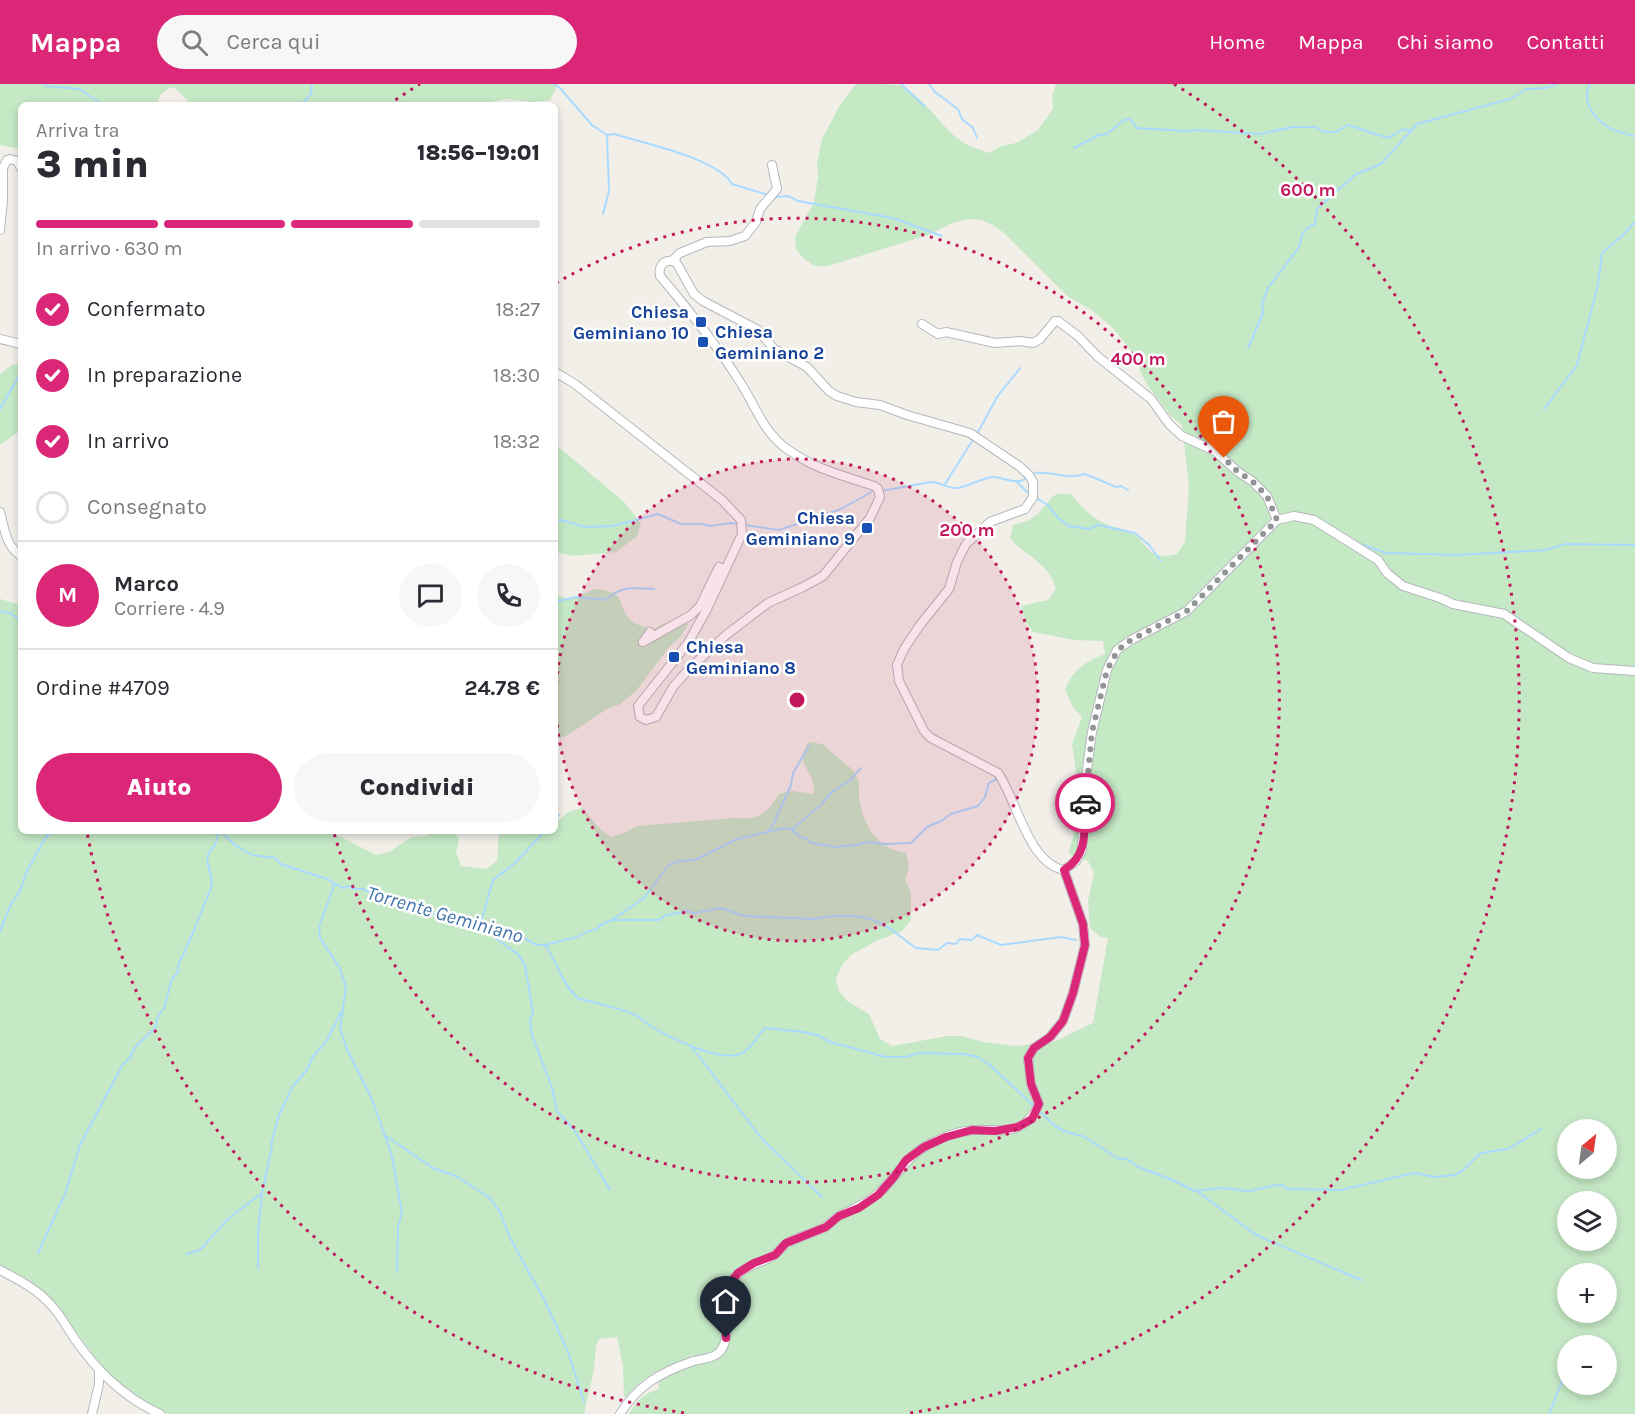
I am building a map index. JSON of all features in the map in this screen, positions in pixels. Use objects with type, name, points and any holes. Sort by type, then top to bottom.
[{"type":"street","points":[[0,230],[3,168],[7,160],[18,163]]},
{"type":"street","points":[[672,261],[680,252],[707,242],[730,241],[745,236],[756,222],[760,208],[777,189],[772,165]]},
{"type":"street","points":[[558,374],[584,391],[738,515],[741,520],[742,534],[688,643],[638,706],[638,713],[643,719],[650,721],[656,717],[673,687],[726,635],[768,603],[823,576],[870,518],[880,497],[878,489],[874,486],[818,468],[790,451],[773,437],[739,380],[660,276],[661,266],[666,261],[678,264],[694,294],[758,330],[774,349],[807,367],[829,391],[837,396],[856,402],[880,405],[970,433],[983,440],[1029,475],[1034,489],[1030,503],[1019,513],[990,522],[966,544],[957,562],[949,589],[904,649],[897,665],[899,681],[924,731],[939,743],[998,773],[1005,782],[1030,840],[1044,860],[1064,870]]},
{"type":"street","points":[[922,324],[938,334],[946,332],[995,343],[1020,341],[1033,343],[1040,339],[1054,321],[1058,321],[1151,399],[1169,424],[1182,436],[1215,451],[1238,472],[1252,481],[1267,496],[1277,520]]},
{"type":"street","points":[[0,339],[18,343]]},
{"type":"street","points":[[0,512],[5,538],[18,553]]},
{"type":"street","points":[[1064,870],[1076,861],[1082,850],[1085,784],[1092,732],[1107,670],[1118,650],[1131,640],[1187,611],[1277,520],[1294,516],[1314,520],[1373,556],[1387,573],[1403,586],[1453,604],[1504,614],[1569,658],[1593,668],[1635,671]]},
{"type":"street","points":[[650,632],[644,642],[691,615],[700,606],[719,567],[725,570]]},
{"type":"street","points":[[620,1414],[636,1392],[651,1380],[670,1370],[716,1355],[723,1348],[726,1338],[729,1285],[738,1273],[754,1263],[775,1255],[786,1243],[826,1227],[839,1216],[859,1208],[878,1195],[906,1160],[924,1147],[946,1137],[972,1130],[995,1131],[1018,1127],[1032,1119],[1039,1104],[1031,1084],[1028,1058],[1034,1048],[1050,1037],[1063,1021],[1073,993],[1085,945],[1083,924],[1064,870]]},
{"type":"street","points":[[0,1270],[48,1301],[99,1372],[126,1396],[160,1414]]},
{"type":"street","points":[[92,1414],[99,1384],[99,1372]]},
{"type":"green space","points":[[0,84],[558,84],[550,100],[533,102],[507,99],[490,102],[189,102],[176,89],[170,87],[161,94],[157,102],[18,102],[18,148],[0,145]]},
{"type":"green space","points":[[856,84],[898,85],[905,88],[959,139],[990,153],[1001,146],[1016,143],[1038,130],[1053,109],[1052,96],[1056,84],[1635,84],[1635,1414],[629,1414],[641,1398],[659,1389],[658,1370],[638,1384],[629,1397],[624,1397],[623,1366],[617,1337],[599,1339],[596,1346],[594,1370],[584,1414],[168,1414],[130,1395],[103,1369],[65,1316],[42,1291],[0,1266],[0,599],[18,604],[18,834],[330,834],[339,836],[376,855],[389,852],[412,837],[429,834],[456,834],[459,839],[456,852],[461,866],[486,869],[497,861],[499,834],[558,834],[558,821],[568,812],[582,808],[600,829],[611,837],[637,826],[756,817],[770,807],[779,794],[792,791],[814,794],[813,781],[803,761],[803,754],[808,742],[822,744],[854,771],[859,783],[862,813],[871,832],[881,843],[893,850],[906,853],[909,867],[905,880],[911,892],[911,920],[902,931],[876,941],[851,955],[842,965],[836,978],[839,991],[847,1001],[869,1014],[880,1039],[892,1046],[947,1036],[961,1036],[983,1042],[1016,1046],[1054,1042],[1093,1023],[1108,938],[1101,937],[1090,928],[1088,901],[1094,873],[1088,861],[1072,856],[1069,852],[1076,826],[1076,771],[1072,744],[1082,717],[1073,707],[1065,690],[1080,667],[1105,654],[1103,641],[1075,640],[1033,632],[1025,621],[1021,606],[1048,600],[1056,589],[1048,572],[1010,538],[1013,525],[1027,521],[1038,514],[1057,494],[1071,494],[1094,517],[1136,535],[1153,553],[1167,556],[1177,554],[1185,542],[1189,486],[1182,425],[1171,416],[1148,386],[1136,357],[1113,328],[1090,309],[1067,296],[1004,233],[982,220],[969,219],[955,222],[928,235],[828,266],[815,266],[804,259],[796,249],[795,237],[814,202],[818,177],[817,164],[822,139],[840,105]]},
{"type":"green space","points":[[18,364],[18,432],[0,445],[0,374],[12,365]]},
{"type":"green space","points":[[558,447],[624,502],[641,523],[637,536],[616,552],[573,556],[558,553]]},
{"type":"green space","points":[[595,589],[606,591],[618,596],[624,610],[634,623],[655,629],[671,621],[688,624],[636,691],[620,704],[607,709],[568,735],[558,739],[558,595],[569,600]]},
{"type":"waterway","points":[[43,84],[79,89],[99,102]]},
{"type":"waterway","points":[[304,102],[311,94],[312,84]]},
{"type":"waterway","points":[[554,84],[592,125],[607,135],[614,134],[696,159],[724,175],[732,184],[768,195]]},
{"type":"waterway","points":[[901,84],[924,106]]},
{"type":"waterway","points":[[929,84],[935,92],[958,109],[962,119],[973,128],[977,138]]},
{"type":"waterway","points":[[1248,348],[1263,313],[1262,304],[1268,288],[1299,247],[1302,235],[1307,228],[1315,224],[1317,209],[1355,175],[1381,164],[1417,124],[1510,99],[1527,89],[1545,88],[1557,84]]},
{"type":"waterway","points":[[1590,84],[1587,96],[1593,114],[1611,129],[1635,136]]},
{"type":"waterway","points":[[1074,148],[1099,135],[1107,134],[1124,120],[1130,119],[1137,128],[1185,131],[1260,134],[1293,127],[1315,127],[1324,132],[1336,132],[1348,125],[1388,138],[1403,129],[1412,131]]},
{"type":"waterway","points":[[603,214],[609,191],[607,135]]},
{"type":"waterway","points":[[774,197],[789,196],[798,201],[893,218],[942,236]]},
{"type":"waterway","points":[[1544,409],[1577,365],[1598,285],[1602,253],[1635,222]]},
{"type":"waterway","points":[[945,484],[997,397],[1020,368]]},
{"type":"waterway","points":[[0,409],[18,377]]},
{"type":"waterway","points":[[881,491],[931,482],[958,488],[993,477],[1017,481],[1034,473],[1073,476],[1085,474],[1128,490]]},
{"type":"waterway","points":[[1016,481],[1027,492],[1049,506],[1058,518],[1069,526],[1089,529],[1098,525],[1135,533],[1149,545],[1161,561]]},
{"type":"waterway","points":[[558,520],[585,527],[613,526],[658,514],[681,524],[710,526],[731,523],[779,530],[841,509],[875,490]]},
{"type":"waterway","points":[[1357,543],[1386,553],[1457,555],[1546,550],[1565,544],[1635,545]]},
{"type":"waterway","points":[[558,601],[576,597],[605,600],[623,590],[654,589]]},
{"type":"waterway","name":"Torrente Geminiano","points":[[0,611],[10,613],[18,619]]},
{"type":"waterway","points":[[768,832],[791,785],[793,773],[809,746]]},
{"type":"waterway","points":[[792,829],[861,768]]},
{"type":"waterway","points":[[545,945],[597,929],[644,898],[669,865],[697,859],[737,839],[785,828],[791,829],[811,843],[836,847],[868,842],[911,843],[927,827],[951,814],[978,806],[985,797],[989,783],[997,779]]},
{"type":"waterway","points":[[0,931],[11,904],[20,891],[26,873],[45,838],[50,834]]},
{"type":"waterway","points":[[38,1253],[65,1194],[80,1145],[123,1064],[130,1058],[135,1047],[155,1028],[158,1016],[164,1008],[172,979],[178,972],[178,966],[211,888],[212,880],[207,861],[218,834]]},
{"type":"waterway","name":"Torrente Geminiano","points":[[223,834],[235,845],[252,855],[275,858],[281,864],[327,879],[343,888],[348,886],[353,889],[362,889],[426,912],[476,920],[488,927],[503,927],[537,945],[545,945],[564,981],[579,999],[632,1014],[671,1037],[708,1052],[731,1056],[740,1054],[751,1046],[765,1028],[817,1035],[830,1042],[886,1057],[905,1057],[919,1053],[964,1054],[977,1057],[990,1065],[1055,1126],[1066,1132],[1083,1136],[1117,1158],[1127,1159],[1138,1167],[1195,1191],[1222,1188],[1249,1191],[1277,1185],[1287,1189],[1341,1190],[1414,1173],[1434,1177],[1455,1175],[1481,1153],[1508,1149],[1541,1129]]},
{"type":"waterway","points":[[481,922],[493,880],[514,864],[542,834]]},
{"type":"waterway","points":[[334,885],[319,927],[320,938],[339,967],[346,986],[340,1029],[347,1049],[372,1099],[392,1156],[402,1213],[398,1227],[397,1272]]},
{"type":"waterway","points":[[614,920],[660,920],[664,916],[686,911],[695,913],[721,908],[744,916],[814,919],[856,916],[885,925],[916,948],[938,950],[947,943],[956,944],[960,939],[972,940],[977,935],[1001,945],[1061,937],[1076,940]]},
{"type":"waterway","points":[[487,926],[497,939],[519,955],[525,965],[533,1013],[530,1020],[532,1035],[552,1088],[557,1111],[575,1131],[610,1190]]},
{"type":"waterway","points":[[187,1254],[200,1250],[228,1219],[262,1193],[279,1115],[293,1086],[327,1040],[341,1012]]},
{"type":"waterway","points":[[691,1046],[762,1139],[822,1197]]},
{"type":"waterway","points":[[386,1136],[433,1168],[456,1176],[490,1198],[500,1212],[510,1238],[546,1303],[568,1352],[584,1402]]},
{"type":"waterway","points":[[1198,1192],[1256,1235],[1361,1280]]},
{"type":"waterway","points":[[258,1268],[258,1233],[262,1193]]},
{"type":"waterway","points":[[1549,1414],[1557,1394]]},
{"type":"way so far","points":[[1085,803],[1085,784],[1092,732],[1104,691],[1107,670],[1118,650],[1131,640],[1187,611],[1277,520],[1267,496],[1224,458]]},
{"type":"place","name":"Chiesa Geminiano 10","points":[[701,322]]},
{"type":"place","name":"Chiesa Geminiano 2","points":[[703,342]]},
{"type":"place","name":"Chiesa Geminiano 9","points":[[867,528]]},
{"type":"place","name":"Chiesa Geminiano 8","points":[[674,657]]},
{"type":"route","points":[[726,1338],[729,1285],[738,1273],[754,1263],[775,1255],[786,1243],[826,1227],[839,1216],[859,1208],[878,1195],[906,1160],[924,1147],[946,1137],[972,1130],[995,1131],[1018,1127],[1032,1119],[1039,1104],[1031,1084],[1028,1058],[1034,1048],[1050,1037],[1063,1021],[1073,993],[1085,945],[1083,924],[1064,870],[1076,861],[1082,850],[1085,803]]}]
